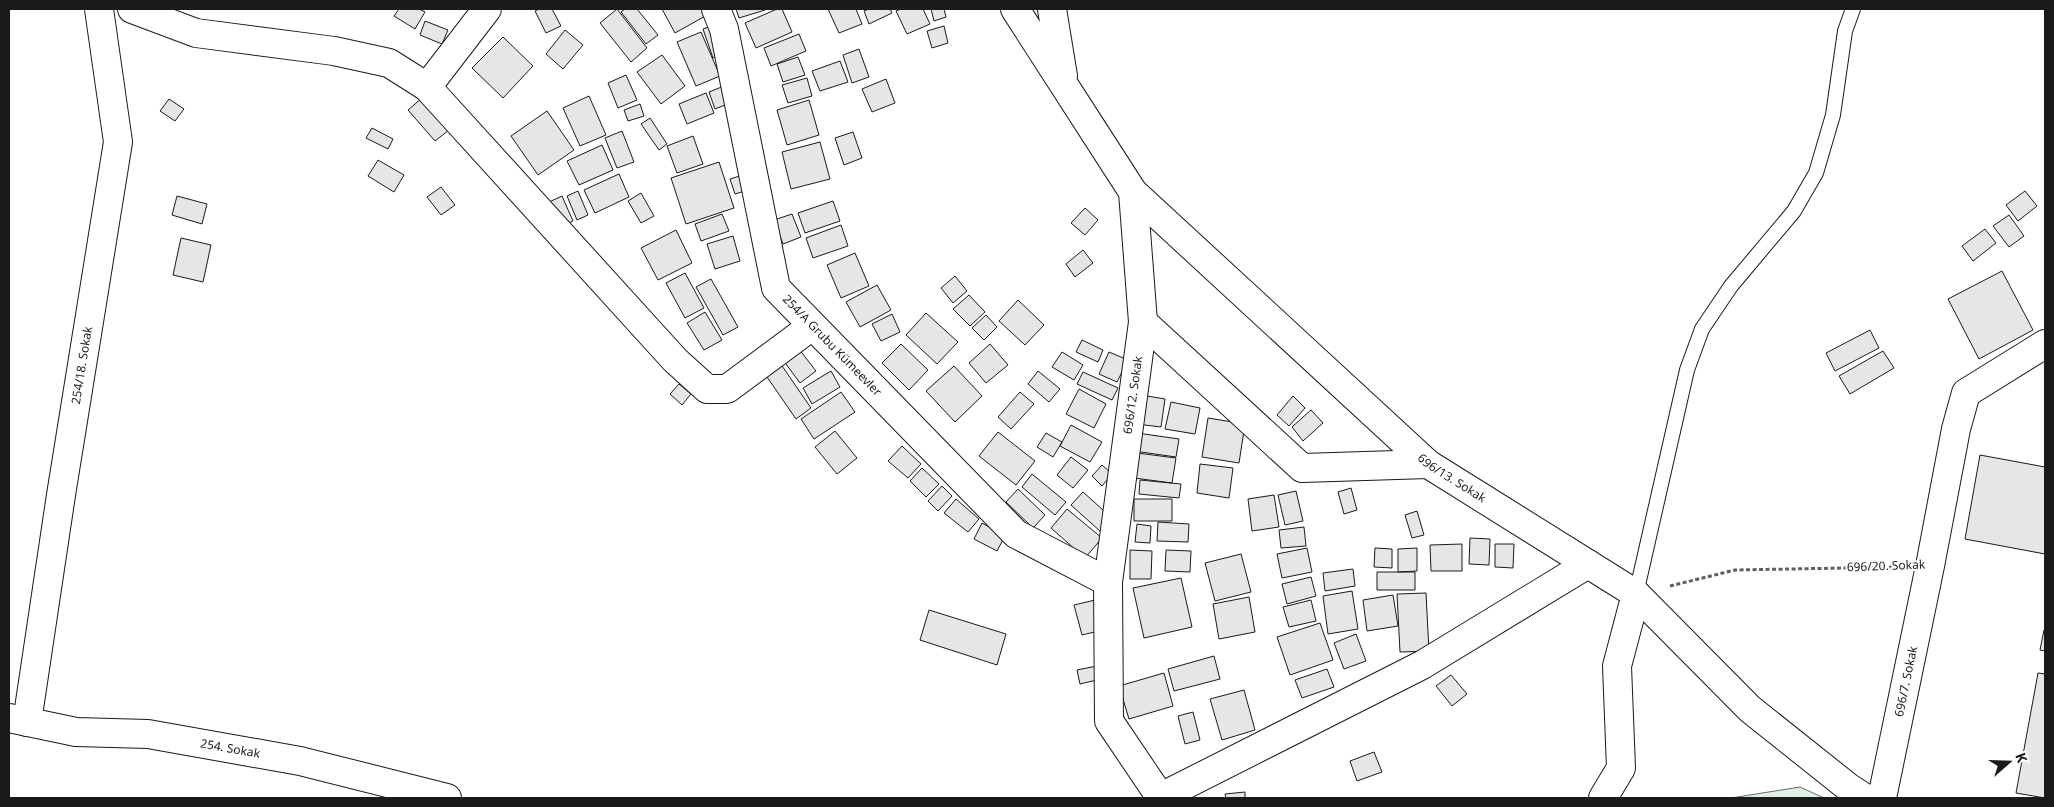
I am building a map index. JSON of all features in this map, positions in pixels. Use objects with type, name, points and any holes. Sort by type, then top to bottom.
[{"type":"street","name":"254/18. Sokak","points":[[18,720],[61,495],[118,142],[99,9]]},
{"type":"street","points":[[132,9],[196,33],[334,51],[389,63],[427,87],[675,360],[707,389],[727,389],[812,326]]},
{"type":"street","points":[[427,87],[487,9]]},
{"type":"street","name":"254/A Grubu Kümeevler","points":[[716,9],[724,29],[776,288],[1016,534],[1108,582]]},
{"type":"street","name":"696/12. Sokak","points":[[1015,9],[1133,192],[1143,322],[1108,582],[1109,721],[1161,798]]},
{"type":"street","points":[[1052,9],[1065,87]]},
{"type":"street","name":"696/13. Sokak","points":[[1133,192],[1428,464],[1636,594],[1750,709],[1848,787],[1865,798]]},
{"type":"street","points":[[1143,322],[1302,468],[1428,464]]},
{"type":"street","name":"696/20. Sokak","points":[[1930,566],[1956,429],[1966,393],[2045,344]]},
{"type":"street","points":[[1161,798],[1422,666],[1588,564]]},
{"type":"street","name":"696/7. Sokak","points":[[1882,798],[1930,566]]},
{"type":"street","points":[[1604,798],[1621,768],[1617,666],[1636,594]]},
{"type":"street","name":"254. Sokak","points":[[18,720],[76,732],[148,734],[300,761],[447,798]]},
{"type":"lane","points":[[1636,594],[1687,370],[1702,329],[1731,286],[1794,211],[1816,173],[1833,115],[1845,31],[1853,9]]},
{"type":"path","name":"696/20. Sokak","points":[[1636,594],[1735,570],[1930,566]]},
{"type":"green space","points":[[1800,787],[1824,798],[1731,798]]},
{"type":"building","points":[[399,9],[419,9],[425,12],[415,29],[394,16]]},
{"type":"building","points":[[539,9],[552,9],[561,26],[546,33],[535,11]]},
{"type":"building","points":[[617,9],[647,48],[631,62],[600,23]]},
{"type":"building","points":[[625,9],[637,9],[658,35],[646,44],[621,12]]},
{"type":"building","points":[[662,9],[704,9],[707,15],[675,33]]},
{"type":"building","points":[[736,9],[765,9],[765,10],[739,18]]},
{"type":"building","points":[[777,9],[782,9],[792,32],[756,48],[745,23]]},
{"type":"building","points":[[828,9],[856,9],[862,24],[839,33]]},
{"type":"building","points":[[869,9],[890,9],[892,13],[869,24],[864,11]]},
{"type":"building","points":[[901,9],[923,9],[930,24],[907,34],[896,11]]},
{"type":"building","points":[[931,9],[944,9],[946,17],[934,21]]},
{"type":"building","points":[[425,21],[448,30],[442,44],[420,35]]},
{"type":"building","points":[[717,24],[727,52],[713,58],[703,29]]},
{"type":"building","points":[[944,26],[948,43],[932,48],[927,31]]},
{"type":"building","points":[[565,30],[583,45],[563,69],[546,54]]},
{"type":"building","points":[[701,32],[720,76],[696,86],[677,42]]},
{"type":"building","points":[[799,34],[806,51],[771,66],[764,48]]},
{"type":"building","points":[[503,37],[533,66],[503,98],[472,68]]},
{"type":"building","points":[[859,49],[869,77],[852,83],[843,55]]},
{"type":"building","points":[[662,55],[685,86],[661,104],[637,72]]},
{"type":"building","points":[[798,57],[805,75],[783,82],[777,64]]},
{"type":"building","points":[[840,61],[848,82],[820,91],[812,71]]},
{"type":"building","points":[[626,75],[637,100],[618,108],[608,83]]},
{"type":"building","points":[[807,78],[812,96],[788,103],[782,85]]},
{"type":"building","points":[[886,79],[895,103],[872,112],[862,89]]},
{"type":"building","points":[[729,84],[735,101],[715,109],[709,92]]},
{"type":"building","points":[[706,93],[714,113],[687,124],[679,104]]},
{"type":"building","points":[[589,96],[606,135],[580,146],[563,108]]},
{"type":"building","points":[[422,98],[449,130],[435,141],[408,110]]},
{"type":"building","points":[[169,99],[184,109],[175,121],[160,111]]},
{"type":"building","points":[[809,100],[819,135],[787,145],[777,110]]},
{"type":"building","points":[[640,104],[644,116],[628,121],[624,110]]},
{"type":"building","points":[[547,111],[574,150],[538,175],[511,136]]},
{"type":"building","points":[[650,118],[667,144],[659,150],[641,124]]},
{"type":"building","points":[[372,128],[393,139],[388,149],[366,138]]},
{"type":"building","points":[[622,131],[634,162],[617,168],[605,138]]},
{"type":"building","points":[[853,132],[862,158],[844,165],[835,138]]},
{"type":"building","points":[[693,136],[703,164],[677,173],[667,146]]},
{"type":"building","points":[[820,142],[830,179],[791,189],[782,152]]},
{"type":"building","points":[[602,145],[613,170],[579,185],[567,161]]},
{"type":"building","points":[[378,160],[404,175],[394,192],[368,176]]},
{"type":"building","points":[[719,162],[734,208],[686,224],[671,178]]},
{"type":"building","points":[[619,174],[629,197],[595,213],[584,190]]},
{"type":"building","points":[[743,175],[748,190],[735,194],[730,179]]},
{"type":"building","points":[[441,187],[455,205],[441,215],[427,197]]},
{"type":"building","points":[[578,191],[588,215],[577,220],[567,196]]},
{"type":"building","points":[[2025,191],[2037,206],[2018,221],[2006,205]]},
{"type":"building","points":[[641,193],[654,216],[641,223],[628,201]]},
{"type":"building","points":[[177,196],[207,204],[202,224],[172,215]]},
{"type":"building","points":[[562,196],[573,221],[558,228],[547,203]]},
{"type":"building","points":[[833,201],[840,221],[805,233],[798,213]]},
{"type":"building","points":[[1085,208],[1098,220],[1085,235],[1071,223]]},
{"type":"building","points":[[722,214],[729,231],[701,241],[695,224]]},
{"type":"building","points":[[792,214],[801,237],[783,244],[774,220]]},
{"type":"building","points":[[2009,215],[2024,236],[2009,247],[1993,226]]},
{"type":"building","points":[[841,225],[848,246],[813,258],[806,238]]},
{"type":"building","points":[[1985,229],[1996,243],[1973,261],[1962,246]]},
{"type":"building","points":[[676,230],[692,263],[658,280],[641,248]]},
{"type":"building","points":[[733,236],[740,261],[715,269],[707,244]]},
{"type":"building","points":[[181,238],[211,245],[203,282],[173,275]]},
{"type":"building","points":[[1083,250],[1093,263],[1075,277],[1066,264]]},
{"type":"building","points":[[855,253],[869,286],[841,298],[827,265]]},
{"type":"building","points":[[2002,271],[2033,330],[1979,359],[1948,299]]},
{"type":"building","points":[[685,273],[704,308],[685,318],[666,283]]},
{"type":"building","points":[[955,276],[967,291],[953,303],[941,288]]},
{"type":"building","points":[[711,279],[738,327],[723,335],[696,287]]},
{"type":"building","points":[[877,285],[891,310],[860,327],[846,302]]},
{"type":"building","points":[[969,295],[985,312],[970,326],[953,309]]},
{"type":"building","points":[[1018,300],[1044,325],[1025,345],[999,321]]},
{"type":"building","points":[[705,312],[722,340],[704,350],[687,323]]},
{"type":"building","points":[[926,313],[958,342],[937,364],[906,335]]},
{"type":"building","points":[[892,314],[900,332],[881,341],[872,324]]},
{"type":"building","points":[[986,315],[997,327],[984,340],[972,328]]},
{"type":"building","points":[[1870,330],[1879,348],[1835,371],[1826,353]]},
{"type":"building","points":[[1082,340],[1103,350],[1098,362],[1076,352]]},
{"type":"building","points":[[901,344],[928,370],[909,390],[882,363]]},
{"type":"building","points":[[990,344],[1008,365],[986,383],[969,363]]},
{"type":"building","points":[[799,349],[816,371],[800,383],[783,360]]},
{"type":"building","points":[[1883,351],[1894,368],[1850,394],[1839,376]]},
{"type":"building","points":[[1062,352],[1083,365],[1074,380],[1052,367]]},
{"type":"building","points":[[1109,352],[1128,360],[1117,382],[1099,374]]},
{"type":"building","points":[[780,363],[811,408],[796,419],[765,374]]},
{"type":"building","points":[[954,366],[982,396],[955,422],[926,391]]},
{"type":"building","points":[[831,371],[840,387],[812,404],[803,388]]},
{"type":"building","points":[[1038,371],[1060,389],[1049,402],[1028,384]]},
{"type":"building","points":[[1083,372],[1118,388],[1112,400],[1077,384]]},
{"type":"building","points":[[679,384],[691,394],[682,405],[670,394]]},
{"type":"building","points":[[1079,389],[1106,404],[1094,428],[1066,414]]},
{"type":"building","points":[[841,392],[855,412],[814,439],[801,419]]},
{"type":"building","points":[[1020,392],[1034,404],[1011,429],[998,417]]},
{"type":"building","points":[[1141,395],[1165,399],[1161,427],[1137,424]]},
{"type":"building","points":[[1293,396],[1305,408],[1289,426],[1277,415]]},
{"type":"building","points":[[1171,402],[1200,408],[1195,434],[1165,429]]},
{"type":"building","points":[[1311,410],[1323,423],[1303,441],[1292,427]]},
{"type":"building","points":[[1208,418],[1245,424],[1239,463],[1202,457]]},
{"type":"building","points":[[1071,425],[1102,442],[1090,462],[1060,446]]},
{"type":"building","points":[[835,431],[857,458],[837,474],[815,447]]},
{"type":"building","points":[[998,432],[1035,461],[1016,485],[979,456]]},
{"type":"building","points":[[1046,433],[1062,442],[1053,457],[1037,447]]},
{"type":"building","points":[[1137,433],[1179,439],[1176,457],[1134,451]]},
{"type":"building","points":[[902,446],[921,464],[908,478],[888,461]]},
{"type":"building","points":[[1137,453],[1176,458],[1172,483],[1134,478]]},
{"type":"building","points":[[1980,455],[2045,467],[2045,554],[1965,539]]},
{"type":"building","points":[[1071,457],[1088,470],[1073,488],[1057,475]]},
{"type":"building","points":[[1200,464],[1233,468],[1229,498],[1197,493]]},
{"type":"building","points":[[1102,465],[1112,474],[1102,486],[1092,476]]},
{"type":"building","points":[[922,468],[939,484],[926,497],[910,481]]},
{"type":"building","points":[[1032,474],[1066,502],[1055,515],[1022,487]]},
{"type":"building","points":[[1140,480],[1181,484],[1179,498],[1139,494]]},
{"type":"building","points":[[942,486],[952,496],[938,511],[928,501]]},
{"type":"building","points":[[1351,488],[1357,510],[1344,514],[1338,492]]},
{"type":"building","points":[[1018,489],[1045,515],[1033,528],[1006,502]]},
{"type":"building","points":[[1296,491],[1303,521],[1285,525],[1278,495]]},
{"type":"building","points":[[1083,492],[1113,519],[1101,532],[1071,505]]},
{"type":"building","points":[[1274,495],[1279,527],[1252,531],[1248,499]]},
{"type":"building","points":[[956,499],[979,519],[968,532],[944,513]]},
{"type":"building","points":[[1134,499],[1172,499],[1172,521],[1134,521]]},
{"type":"building","points":[[1067,509],[1102,538],[1085,558],[1051,528]]},
{"type":"building","points":[[1417,511],[1424,535],[1412,538],[1405,515]]},
{"type":"building","points":[[1158,522],[1189,524],[1188,542],[1157,541]]},
{"type":"building","points":[[982,523],[1005,536],[997,551],[974,539]]},
{"type":"building","points":[[1137,524],[1151,526],[1150,543],[1135,542]]},
{"type":"building","points":[[1304,527],[1306,546],[1281,548],[1279,530]]},
{"type":"building","points":[[1470,538],[1490,539],[1489,565],[1469,564]]},
{"type":"building","points":[[1462,544],[1462,571],[1431,571],[1430,545]]},
{"type":"building","points":[[1495,544],[1514,544],[1513,568],[1495,567]]},
{"type":"building","points":[[1307,548],[1312,572],[1282,578],[1277,554]]},
{"type":"building","points":[[1375,548],[1392,549],[1392,568],[1374,567]]},
{"type":"building","points":[[1417,548],[1417,571],[1398,572],[1398,549]]},
{"type":"building","points":[[1130,550],[1152,551],[1151,579],[1130,579]]},
{"type":"building","points":[[1166,550],[1191,551],[1190,572],[1165,571]]},
{"type":"building","points":[[1241,554],[1251,592],[1215,601],[1205,563]]},
{"type":"building","points":[[1353,569],[1355,586],[1325,591],[1323,573]]},
{"type":"building","points":[[1377,572],[1415,572],[1415,590],[1377,590]]},
{"type":"building","points":[[1311,577],[1316,596],[1287,604],[1282,584]]},
{"type":"building","points":[[1181,578],[1192,627],[1144,638],[1133,588]]},
{"type":"building","points":[[1352,591],[1358,629],[1328,634],[1323,596]]},
{"type":"building","points":[[1426,593],[1429,651],[1400,652],[1397,594]]},
{"type":"building","points":[[1393,595],[1398,626],[1367,631],[1363,600]]},
{"type":"building","points":[[1249,597],[1255,632],[1219,639],[1213,604]]},
{"type":"building","points":[[1095,600],[1103,630],[1082,635],[1074,605]]},
{"type":"building","points":[[1311,600],[1316,621],[1289,627],[1283,607]]},
{"type":"building","points":[[929,610],[1006,634],[997,665],[920,640]]},
{"type":"building","points":[[1320,623],[1333,660],[1290,675],[1277,637]]},
{"type":"building","points":[[2045,630],[2045,651],[2040,650]]},
{"type":"building","points":[[1356,634],[1366,661],[1344,669],[1334,643]]},
{"type":"building","points":[[1214,656],[1220,679],[1174,691],[1168,669]]},
{"type":"building","points":[[1097,666],[1101,679],[1080,684],[1077,670]]},
{"type":"building","points":[[1327,669],[1334,687],[1302,698],[1295,680]]},
{"type":"building","points":[[1164,673],[1173,706],[1129,719],[1119,686]]},
{"type":"building","points":[[2038,673],[2045,674],[2045,798],[2016,793]]},
{"type":"building","points":[[1451,675],[1467,694],[1452,706],[1436,686]]},
{"type":"building","points":[[1244,690],[1255,730],[1222,740],[1210,699]]},
{"type":"building","points":[[1193,712],[1200,740],[1185,744],[1178,716]]},
{"type":"building","points":[[1374,752],[1382,772],[1357,781],[1350,761]]},
{"type":"building","points":[[1245,792],[1245,798],[1226,798],[1225,794]]}]
